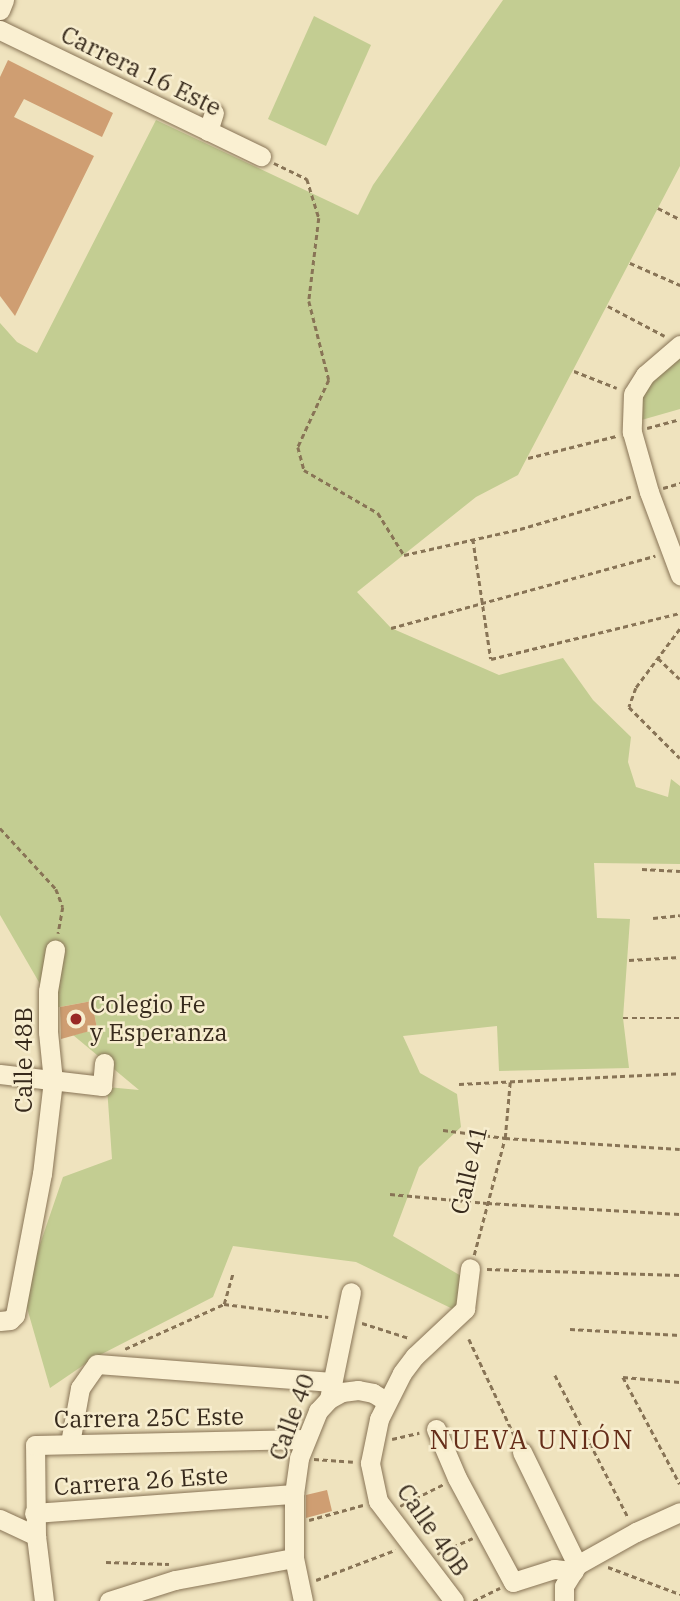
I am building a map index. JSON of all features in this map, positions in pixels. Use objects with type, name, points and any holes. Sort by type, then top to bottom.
[{"type":"street","points":[[0,9],[4,0]]},
{"type":"street","name":"Carrera 16 Este","points":[[0,30],[134,102],[211,122],[261,156]]},
{"type":"street","points":[[674,342],[645,375],[633,394],[632,432],[649,492],[680,575]]},
{"type":"street","name":"Calle 48B","points":[[0,1321],[10,1320],[15,1315],[42,1174],[53,1081],[48,1019],[55,950]]},
{"type":"street","points":[[0,1076],[102,1086],[104,1063]]},
{"type":"street","name":"Calle 40B","points":[[454,1601],[382,1507],[372,1453],[386,1401],[402,1373],[427,1345],[466,1310],[470,1268]]},
{"type":"street","name":"Calle 40","points":[[301,1594],[295,1558],[294,1494],[299,1458],[305,1439],[330,1390],[351,1292]]},
{"type":"street","points":[[70,1443],[80,1388],[97,1364],[342,1392],[358,1390],[373,1393],[386,1401]]},
{"type":"street","points":[[436,1429],[457,1478],[513,1582],[554,1569],[579,1565],[636,1532],[680,1512]]},
{"type":"street","name":"Carrera 25C Este","points":[[34,1513],[35,1445],[305,1439]]},
{"type":"street","points":[[522,1452],[579,1565]]},
{"type":"street","name":"Carrera 26 Este","points":[[34,1513],[294,1494]]},
{"type":"street","points":[[34,1513],[44,1601]]},
{"type":"street","points":[[0,1519],[36,1536]]},
{"type":"street","points":[[108,1601],[175,1580],[295,1558]]},
{"type":"street","points":[[564,1601],[564,1586],[579,1565]]},
{"type":"path","points":[[261,156],[306,179],[319,218],[310,301],[329,380],[298,447],[304,470],[378,513],[404,555],[680,483]]},
{"type":"path","points":[[658,208],[680,219]]},
{"type":"path","points":[[630,263],[680,285]]},
{"type":"path","points":[[608,306],[674,342]]},
{"type":"path","points":[[574,371],[633,394]]},
{"type":"path","points":[[528,458],[680,419]]},
{"type":"path","points":[[473,539],[492,659],[680,613]]},
{"type":"path","points":[[391,628],[670,552]]},
{"type":"path","points":[[680,629],[636,688],[630,711],[680,758]]},
{"type":"path","points":[[658,658],[680,679]]},
{"type":"path","points":[[0,828],[56,889],[63,907],[55,950]]},
{"type":"path","points":[[642,869],[680,871]]},
{"type":"path","points":[[653,918],[680,915]]},
{"type":"path","points":[[629,960],[680,957]]},
{"type":"path","points":[[623,1018],[680,1018]]},
{"type":"path","points":[[459,1084],[680,1073]]},
{"type":"path","name":"Calle 41","points":[[470,1268],[505,1138],[510,1082]]},
{"type":"path","points":[[443,1130],[505,1138],[680,1149]]},
{"type":"path","points":[[390,1194],[488,1203],[680,1214]]},
{"type":"path","points":[[470,1268],[680,1275]]},
{"type":"path","points":[[224,1304],[233,1273]]},
{"type":"path","points":[[97,1364],[151,1335],[224,1304],[345,1319],[391,1331],[427,1345]]},
{"type":"path","points":[[570,1329],[680,1335]]},
{"type":"path","points":[[469,1339],[522,1452]]},
{"type":"path","points":[[555,1375],[636,1532]]},
{"type":"path","points":[[680,1382],[622,1377],[680,1485]]},
{"type":"path","points":[[299,1458],[372,1453],[436,1429]]},
{"type":"path","points":[[296,1524],[382,1507],[457,1478]]},
{"type":"path","points":[[301,1594],[415,1553],[485,1532]]},
{"type":"path","points":[[579,1565],[680,1594]]},
{"type":"path","points":[[472,1601],[513,1582]]},
{"type":"green space","points":[[503,0],[680,0],[680,166],[518,475],[476,497],[357,592],[391,628],[499,675],[563,658],[593,700],[631,737],[628,762],[636,787],[668,797],[671,779],[680,786],[680,864],[594,863],[597,918],[630,919],[623,1018],[629,1068],[499,1071],[497,1026],[403,1036],[420,1073],[457,1094],[461,1127],[419,1167],[393,1236],[468,1280],[461,1313],[356,1262],[233,1246],[213,1297],[94,1358],[50,1388],[23,1294],[63,1177],[112,1159],[107,1087],[139,1090],[73,1035],[97,1029],[92,1001],[54,1008],[0,915],[0,323],[17,342],[37,353],[156,120],[358,215],[373,185]]},
{"type":"green space","points":[[314,16],[371,45],[326,146],[268,119]]},
{"type":"green space","points":[[680,355],[680,409],[638,421],[639,402],[647,385]]},
{"type":"building","points":[[8,60],[113,113],[102,137],[24,99],[14,117],[94,156],[15,316],[0,296],[0,77]]},
{"type":"building","name":"Colegio Fe y Esperanza","points":[[92,1001],[97,1029],[61,1039],[60,1007]]},
{"type":"building","points":[[327,1490],[332,1511],[306,1518],[306,1495]]},
{"type":"place","name":"Colegio Fe y Esperanza","points":[[76,1019]]},
{"type":"district","name":"NUEVA UNIÓN","points":[[532,1440]]}]
